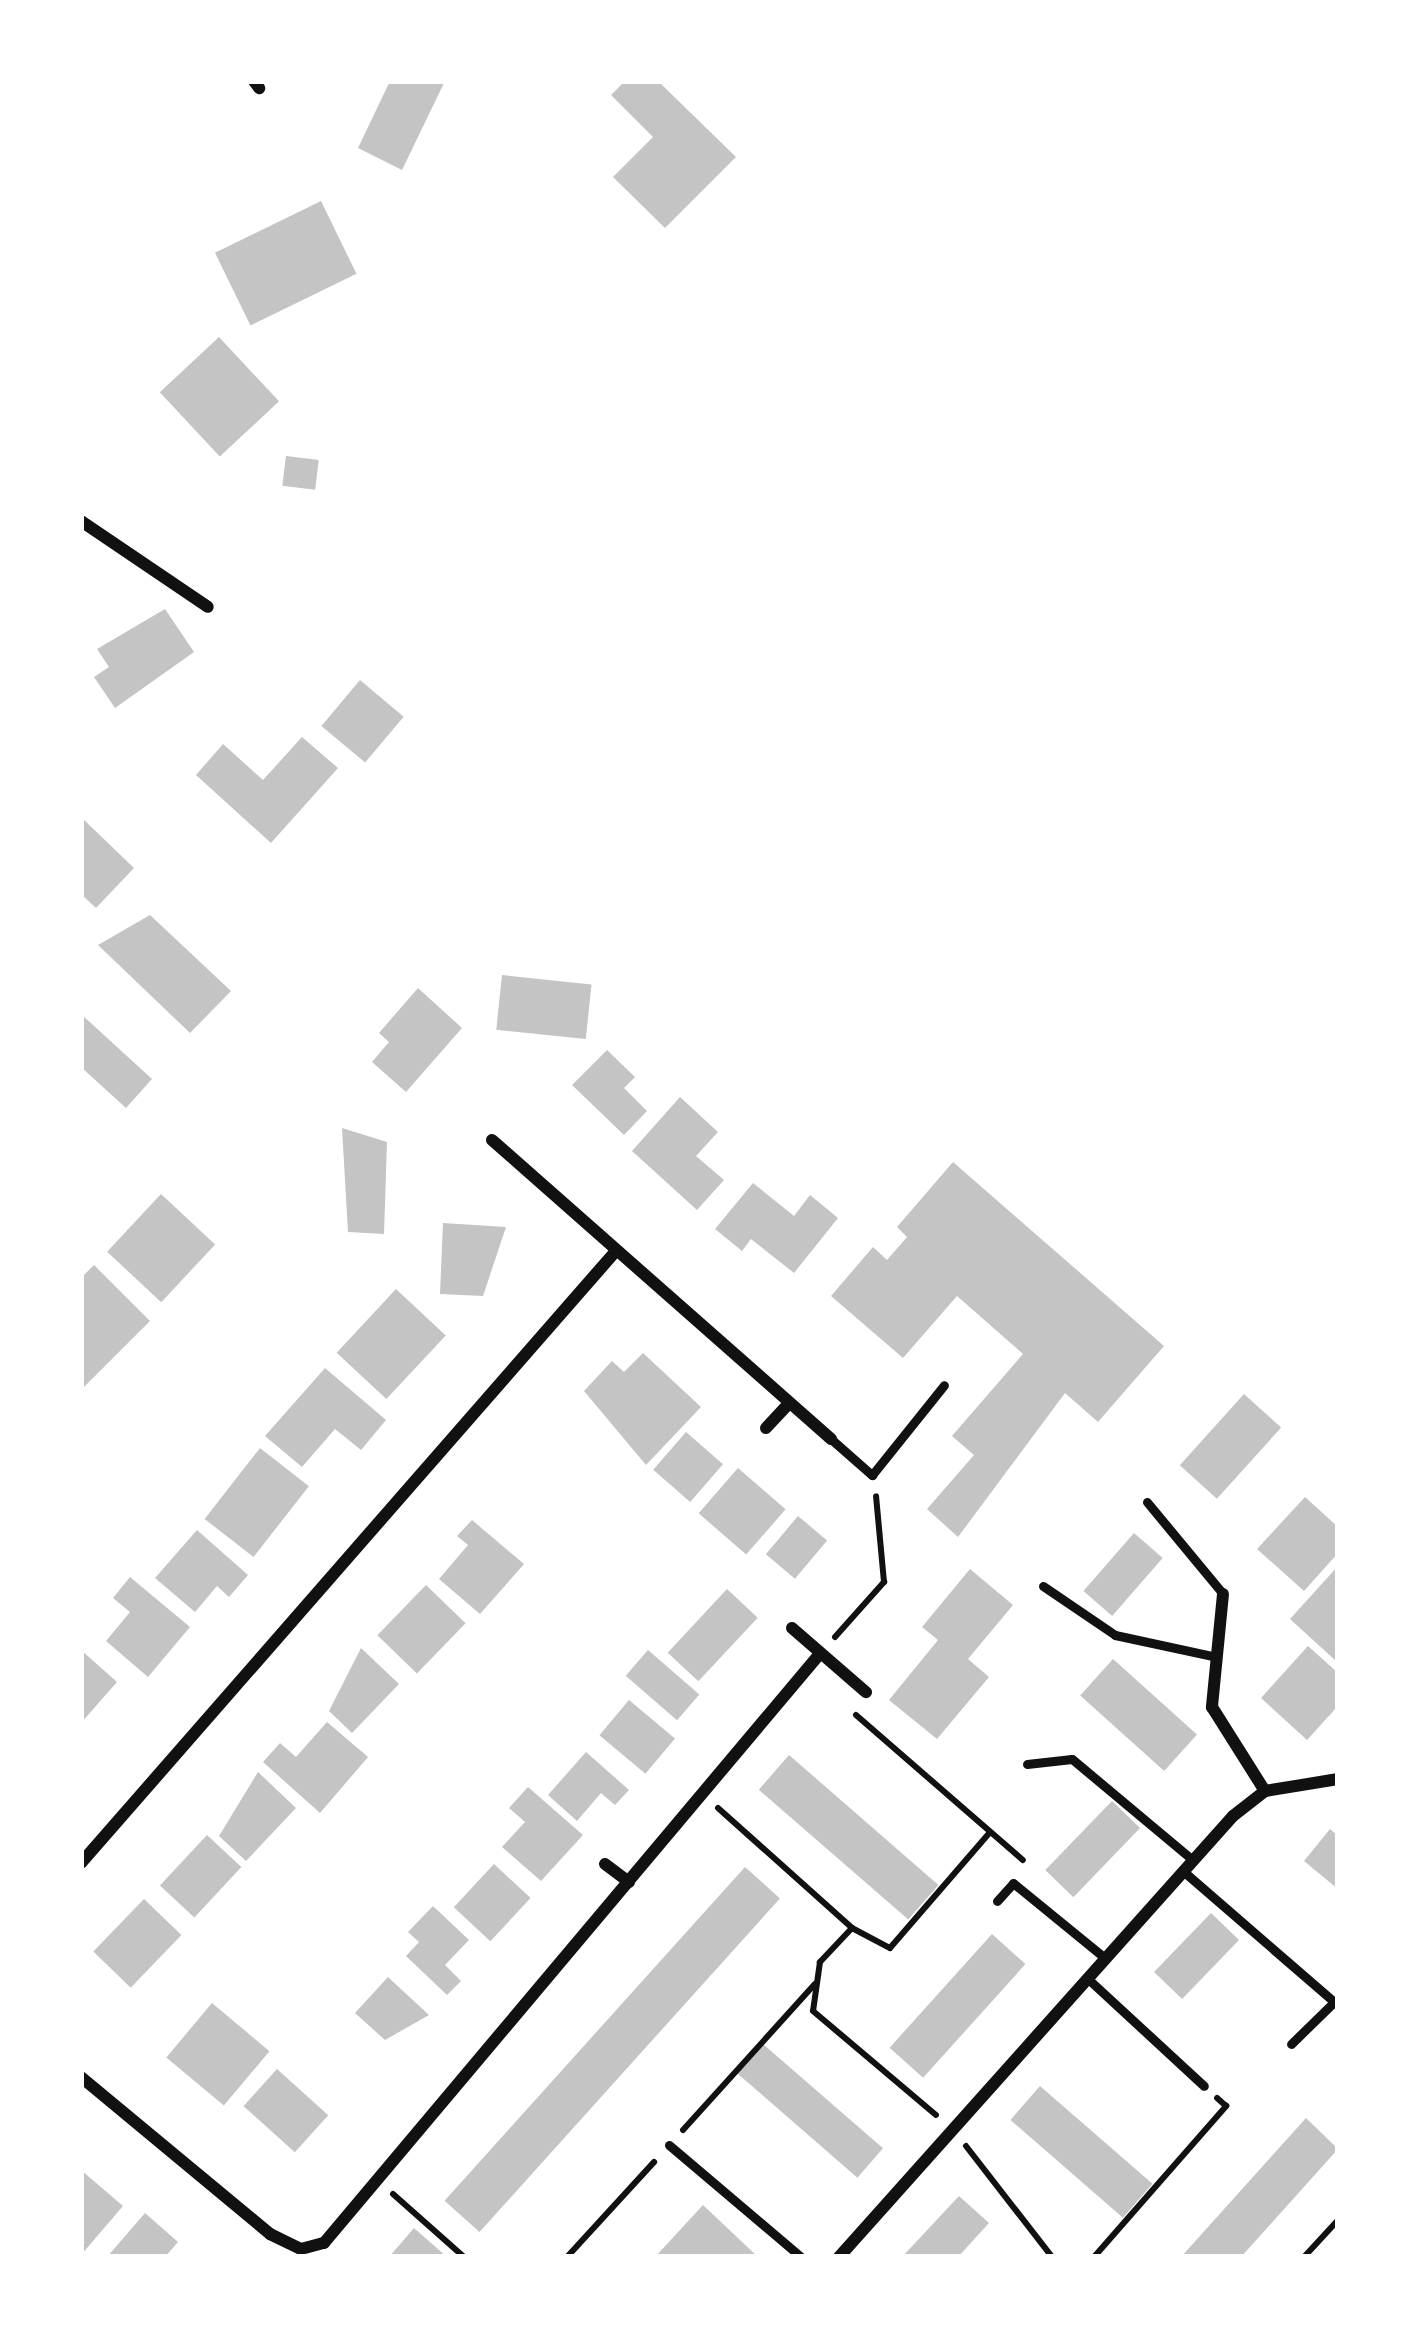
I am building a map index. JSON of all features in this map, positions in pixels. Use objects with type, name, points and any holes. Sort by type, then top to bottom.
[{"type":"street","points":[[81,521],[208,607]]},
{"type":"street","points":[[492,1140],[614,1253],[830,1439]]},
{"type":"street","points":[[81,1863],[614,1253]]},
{"type":"street","points":[[766,1428],[788,1403]]},
{"type":"street","points":[[1223,1594],[1212,1656],[1213,1707],[1265,1792]]},
{"type":"street","points":[[792,1628],[818,1656],[866,1692]]},
{"type":"street","points":[[81,2077],[301,2249],[324,2243],[818,1656]]},
{"type":"street","points":[[839,2257],[1193,1860],[1265,1792],[1338,1779]]},
{"type":"street","points":[[605,1864],[628,1882]]},
{"type":"lane","points":[[830,1439],[872,1475],[944,1385]]},
{"type":"lane","points":[[1147,1502],[1223,1594]]},
{"type":"lane","points":[[1043,1586],[1114,1635],[1212,1656]]},
{"type":"lane","points":[[1027,1764],[1072,1760],[1193,1860]]},
{"type":"lane","points":[[1183,1871],[1334,2002],[1291,2044]]},
{"type":"lane","points":[[998,1901],[1013,1883],[1105,1958]]},
{"type":"lane","points":[[1087,1978],[1204,2086]]},
{"type":"lane","points":[[668,2146],[801,2257]]},
{"type":"path","points":[[818,1656],[884,1582],[872,1475]]},
{"type":"path","points":[[866,1692],[854,1713],[1038,1874]]},
{"type":"path","points":[[703,1795],[852,1928]]},
{"type":"path","points":[[567,2257],[818,1981],[852,1928],[862,1924],[890,1948],[990,1832]]},
{"type":"path","points":[[818,1981],[813,2012],[954,2131],[1052,2257]]},
{"type":"path","points":[[1094,2257],[1226,2106],[1204,2086]]},
{"type":"path","points":[[376,2180],[464,2257]]},
{"type":"path","points":[[1304,2257],[1338,2220]]},
{"type":"building","points":[[390,81],[445,81],[402,170],[358,148]]},
{"type":"building","points":[[625,81],[658,81],[736,157],[665,228],[613,177],[653,137],[611,95]]},
{"type":"building","points":[[321,201],[357,274],[250,326],[215,253]]},
{"type":"building","points":[[219,337],[279,401],[220,457],[160,392]]},
{"type":"building","points":[[286,456],[319,460],[315,490],[282,486]]},
{"type":"building","points":[[165,609],[194,652],[115,708],[94,677],[109,667],[97,649]]},
{"type":"building","points":[[360,680],[404,717],[365,763],[321,726]]},
{"type":"building","points":[[302,737],[338,768],[271,843],[196,775],[223,744],[263,780]]},
{"type":"building","points":[[81,817],[134,868],[96,908],[81,894]]},
{"type":"building","points":[[150,915],[231,991],[190,1033],[98,945]]},
{"type":"building","points":[[502,975],[592,984],[586,1039],[496,1030]]},
{"type":"building","points":[[418,988],[462,1028],[406,1092],[372,1062],[389,1042],[379,1033]]},
{"type":"building","points":[[81,1014],[152,1079],[126,1108],[81,1067]]},
{"type":"building","points":[[607,1050],[635,1077],[624,1088],[647,1111],[624,1135],[572,1085]]},
{"type":"building","points":[[680,1097],[718,1132],[696,1156],[724,1180],[697,1210],[632,1151]]},
{"type":"building","points":[[342,1128],[387,1142],[384,1234],[348,1232]]},
{"type":"building","points":[[953,1162],[1164,1346],[1098,1422],[1065,1393],[958,1537],[927,1509],[974,1455],[952,1436],[1023,1354],[957,1296],[903,1358],[831,1296],[873,1247],[887,1260],[907,1237],[897,1227]]},
{"type":"building","points":[[753,1183],[794,1216],[810,1195],[838,1218],[794,1273],[751,1239],[742,1251],[715,1229]]},
{"type":"building","points":[[161,1194],[215,1244],[161,1302],[107,1252]]},
{"type":"building","points":[[443,1223],[506,1227],[483,1296],[440,1294]]},
{"type":"building","points":[[94,1265],[150,1321],[83,1388],[81,1278]]},
{"type":"building","points":[[396,1289],[446,1335],[386,1399],[337,1353]]},
{"type":"building","points":[[643,1353],[701,1407],[646,1465],[584,1391],[612,1361],[624,1372]]},
{"type":"building","points":[[325,1368],[386,1420],[361,1450],[335,1429],[302,1467],[265,1436]]},
{"type":"building","points":[[1244,1394],[1281,1427],[1217,1499],[1180,1465]]},
{"type":"building","points":[[686,1432],[723,1464],[690,1502],[653,1470]]},
{"type":"building","points":[[260,1448],[309,1486],[253,1557],[205,1519]]},
{"type":"building","points":[[738,1468],[786,1509],[746,1555],[699,1513]]},
{"type":"building","points":[[1305,1497],[1338,1527],[1338,1553],[1304,1591],[1257,1549]]},
{"type":"building","points":[[798,1516],[827,1540],[795,1579],[766,1554]]},
{"type":"building","points":[[472,1520],[524,1564],[480,1614],[439,1579],[468,1545],[457,1536]]},
{"type":"building","points":[[197,1530],[248,1575],[229,1597],[217,1586],[195,1612],[155,1578]]},
{"type":"building","points":[[1134,1533],[1163,1558],[1112,1616],[1083,1591]]},
{"type":"building","points":[[1338,1566],[1338,1659],[1336,1661],[1290,1619]]},
{"type":"building","points":[[970,1569],[1013,1605],[968,1659],[989,1677],[937,1739],[889,1700],[938,1640],[922,1627]]},
{"type":"building","points":[[130,1577],[190,1627],[148,1677],[106,1641],[130,1612],[113,1598]]},
{"type":"building","points":[[426,1585],[466,1623],[417,1674],[377,1635]]},
{"type":"building","points":[[727,1589],[758,1618],[698,1681],[668,1653]]},
{"type":"building","points":[[1308,1646],[1338,1673],[1338,1706],[1307,1740],[1261,1698]]},
{"type":"building","points":[[361,1648],[399,1684],[352,1733],[329,1711]]},
{"type":"building","points":[[81,1650],[117,1682],[81,1723]]},
{"type":"building","points":[[648,1650],[699,1695],[677,1720],[626,1676]]},
{"type":"building","points":[[1113,1659],[1197,1735],[1164,1771],[1080,1695]]},
{"type":"building","points":[[629,1700],[675,1739],[645,1774],[599,1735]]},
{"type":"building","points":[[327,1722],[368,1757],[320,1813],[263,1762],[280,1743],[296,1757]]},
{"type":"building","points":[[586,1752],[629,1790],[615,1805],[601,1793],[577,1821],[548,1795]]},
{"type":"building","points":[[789,1755],[938,1885],[908,1920],[759,1790]]},
{"type":"building","points":[[258,1772],[296,1808],[246,1861],[219,1836]]},
{"type":"building","points":[[528,1787],[583,1835],[541,1881],[502,1847],[525,1822],[509,1808]]},
{"type":"building","points":[[1112,1801],[1140,1828],[1073,1897],[1045,1870]]},
{"type":"building","points":[[1330,1829],[1338,1836],[1338,1889],[1304,1861]]},
{"type":"building","points":[[207,1835],[241,1867],[194,1918],[160,1885]]},
{"type":"building","points":[[494,1864],[531,1898],[490,1941],[454,1907]]},
{"type":"building","points":[[745,1867],[780,1898],[479,2232],[445,2201]]},
{"type":"building","points":[[144,1899],[181,1935],[131,1988],[93,1952]]},
{"type":"building","points":[[433,1906],[469,1940],[445,1965],[461,1981],[447,1995],[406,1956],[419,1942],[408,1932]]},
{"type":"building","points":[[1211,1913],[1239,1940],[1182,1999],[1154,1972]]},
{"type":"building","points":[[992,1934],[1025,1964],[923,2078],[890,2048]]},
{"type":"building","points":[[388,1977],[429,2015],[385,2040],[355,2013]]},
{"type":"building","points":[[212,2003],[269,2051],[224,2106],[166,2057]]},
{"type":"building","points":[[763,2044],[883,2148],[857,2178],[737,2073]]},
{"type":"building","points":[[277,2069],[328,2115],[295,2152],[244,2106]]},
{"type":"building","points":[[1040,2086],[1152,2184],[1123,2218],[1010,2120]]},
{"type":"building","points":[[1306,2118],[1338,2149],[1241,2257],[1181,2257]]},
{"type":"building","points":[[81,2170],[123,2206],[81,2255]]},
{"type":"building","points":[[959,2196],[989,2223],[958,2257],[902,2257]]},
{"type":"building","points":[[703,2205],[758,2257],[655,2257]]},
{"type":"building","points":[[145,2213],[178,2242],[165,2257],[107,2257]]},
{"type":"building","points":[[414,2228],[447,2257],[389,2257]]}]
